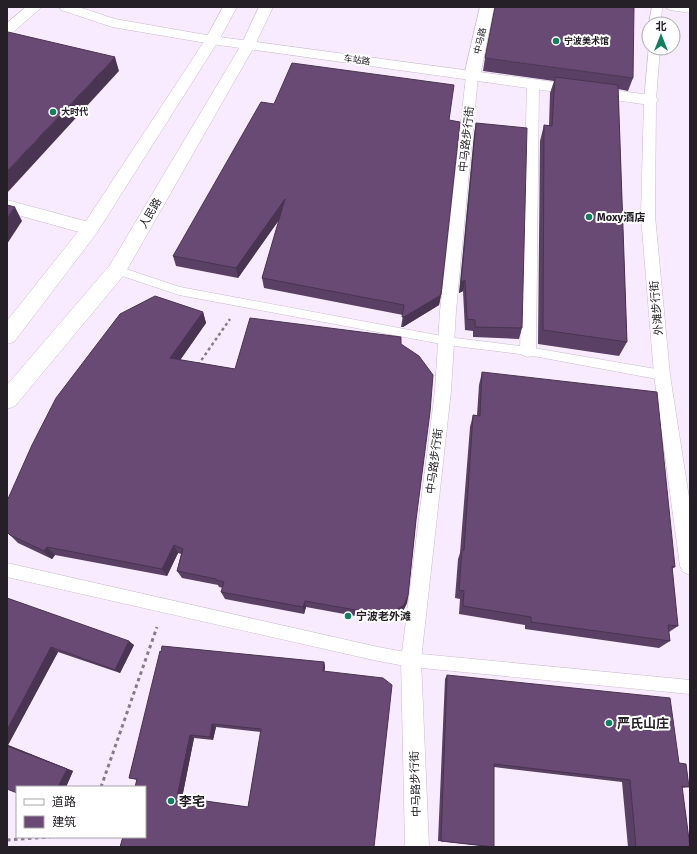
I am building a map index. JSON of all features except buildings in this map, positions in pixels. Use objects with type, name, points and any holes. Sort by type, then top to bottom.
[{"type":"main road","points":[[7,30],[35,7]]},
{"type":"main road","name":"车站路","points":[[66,7],[112,23],[212,40],[650,100]]},
{"type":"main road","points":[[7,336],[90,229],[212,40],[230,7]]},
{"type":"main road","name":"人民路","points":[[7,400],[117,270],[248,45],[266,7]]},
{"type":"main road","name":"中马路","points":[[472,76],[487,7]]},
{"type":"main road","points":[[7,206],[90,229]]},
{"type":"street","points":[[670,7],[690,10]]},
{"type":"street","name":"外滩步行街","points":[[653,56],[650,100],[648,216],[662,375],[690,566]]},
{"type":"street","name":"中马路步行街","points":[[417,847],[411,660],[442,399],[448,311],[472,76]]},
{"type":"street","points":[[528,351],[533,132],[532,84]]},
{"type":"lane","points":[[117,270],[180,290],[241,302],[447,341],[528,351],[662,375]]},
{"type":"lane","points":[[7,570],[411,660],[690,687]]},
{"type":"path","points":[[197,367],[241,302]]},
{"type":"path","points":[[101,786],[163,605]]},
{"type":"path","points":[[7,840],[36,838]]},
{"type":"place","name":"宁波美术馆","points":[[556,41]]},
{"type":"place","name":"大时代","points":[[53,112]]},
{"type":"place","name":"Moxy酒店","points":[[589,217]]},
{"type":"place","name":"宁波老外滩","points":[[348,616]]},
{"type":"place","name":"严氏山庄","points":[[609,723]]},
{"type":"place","name":"李宅","points":[[171,801]]}]
